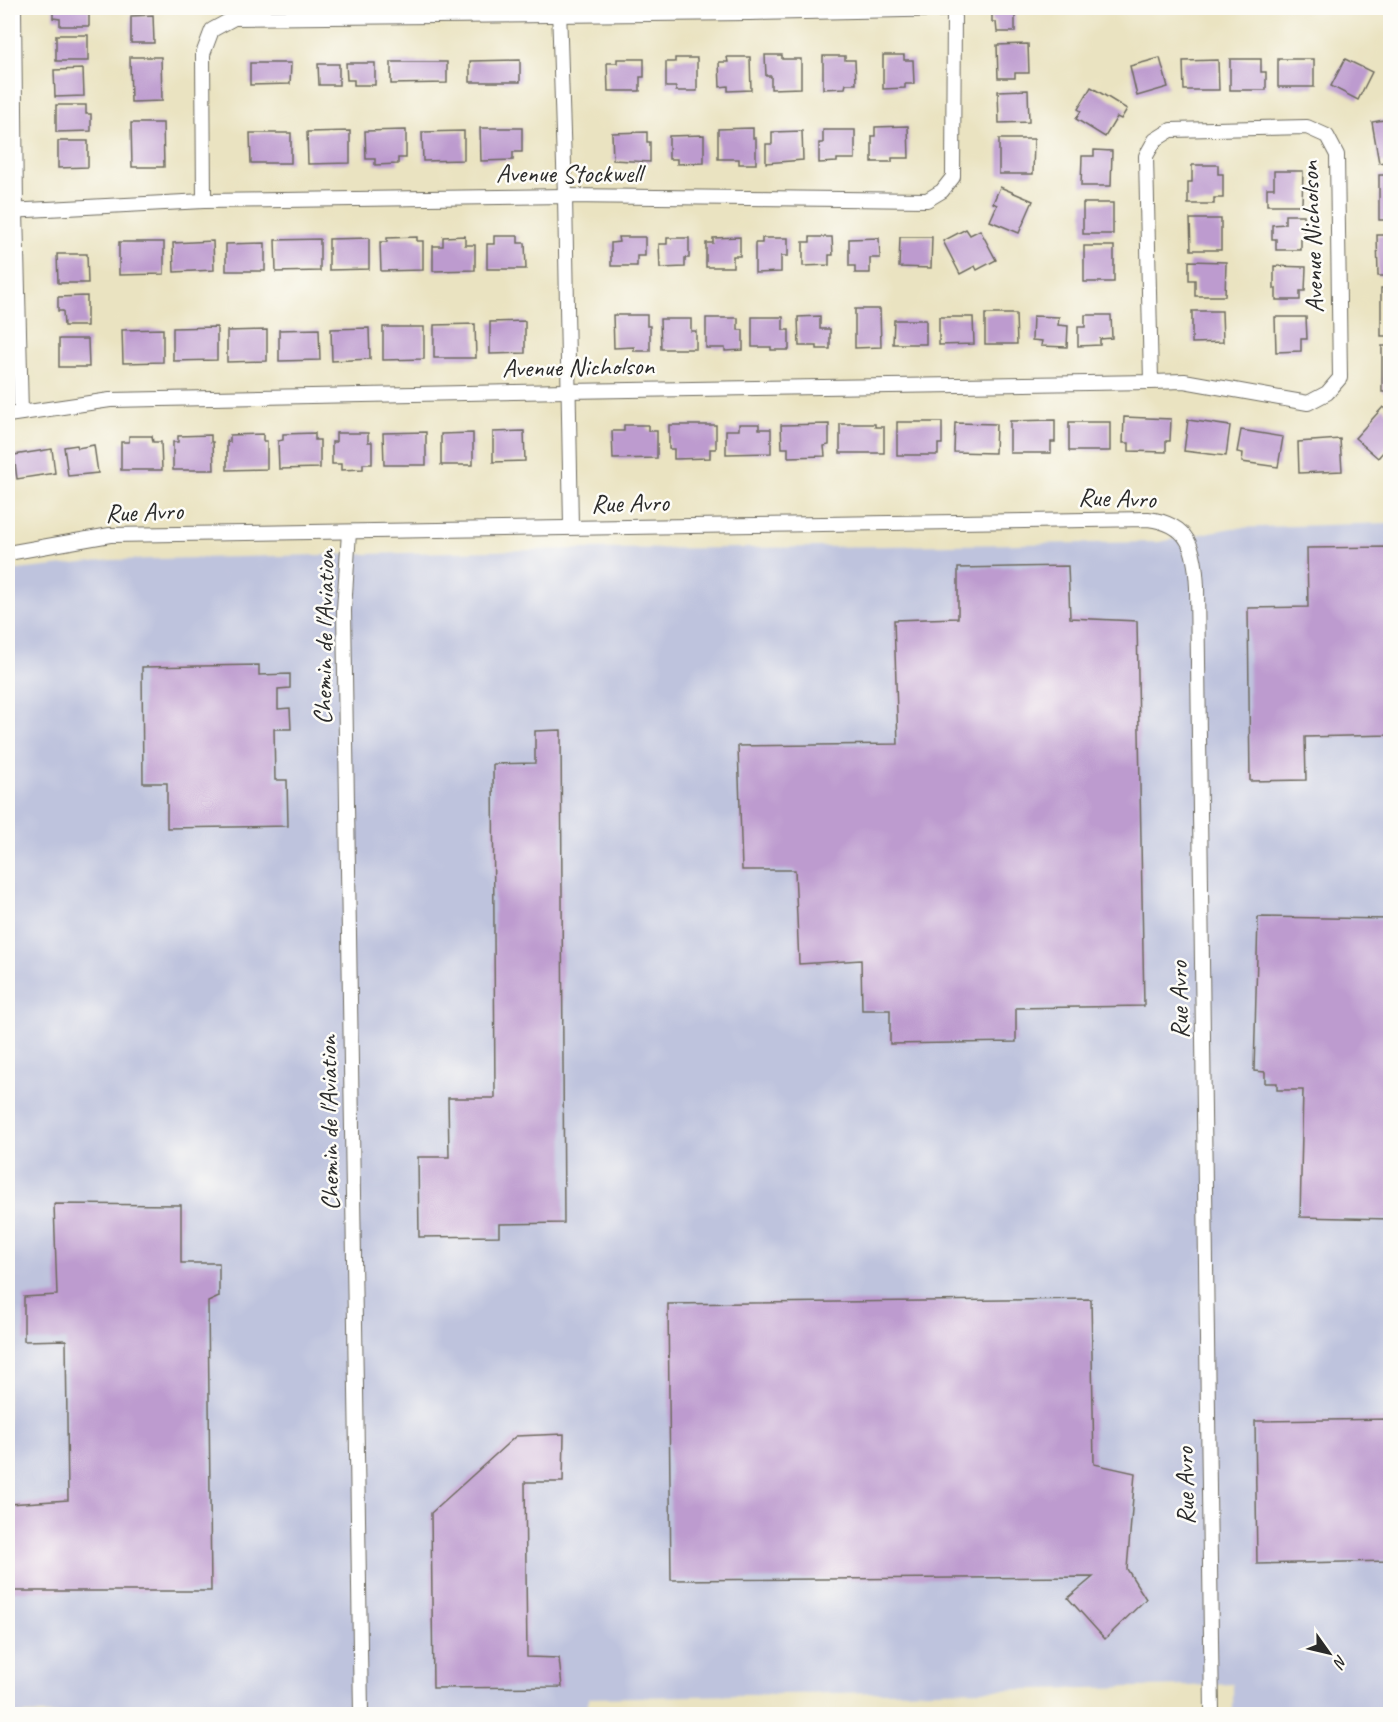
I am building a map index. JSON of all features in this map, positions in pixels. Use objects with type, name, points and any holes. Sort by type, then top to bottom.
[{"type":"street","points":[[14,8],[12,211],[14,414]]},
{"type":"street","points":[[204,201],[203,54],[212,30],[234,18],[559,11],[954,8]]},
{"type":"street","name":"Avenue Stockwell","points":[[12,211],[204,201],[565,196],[927,200],[942,191],[953,177],[954,8]]},
{"type":"street","points":[[559,11],[571,527]]},
{"type":"street","name":"Avenue Nicholson","points":[[14,414],[110,400],[567,391],[1151,382],[1184,381],[1308,403],[1328,393],[1340,378],[1337,156],[1327,136],[1307,128],[1170,130],[1155,140],[1146,156],[1151,382]]},
{"type":"street","name":"Rue Avro","points":[[8,553],[110,536],[571,527],[1148,519],[1172,525],[1181,531],[1188,541],[1196,567],[1197,586],[1212,1714]]},
{"type":"street","name":"Chemin de l'Aviation","points":[[349,532],[344,610],[361,1714]]},
{"type":"shaded area","points":[[1390,523],[1390,1714],[1233,1714],[1233,1684],[588,1698],[588,1714],[8,1714],[8,571],[111,560],[577,549],[1159,542],[1232,528]]},
{"type":"building","points":[[53,8],[89,8],[89,26],[60,26],[60,19],[53,18]]},
{"type":"building","points":[[992,8],[1015,8],[1015,32],[997,32],[996,22],[992,22]]},
{"type":"building","points":[[153,15],[154,43],[131,43],[131,16]]},
{"type":"building","points":[[56,35],[88,35],[88,61],[56,61]]},
{"type":"building","points":[[1028,44],[1029,73],[1015,73],[1015,78],[998,78],[997,45]]},
{"type":"building","points":[[765,55],[782,55],[782,59],[801,59],[801,88],[771,89],[771,76],[766,76]]},
{"type":"building","points":[[883,55],[904,55],[904,60],[913,60],[914,84],[905,84],[905,88],[883,89]]},
{"type":"building","points":[[823,56],[845,56],[845,60],[855,60],[856,84],[846,84],[845,88],[823,89]]},
{"type":"building","points":[[130,57],[161,57],[162,101],[131,102]]},
{"type":"building","points":[[727,57],[750,57],[751,90],[728,91],[728,86],[720,87],[719,62],[728,62]]},
{"type":"building","points":[[675,58],[697,58],[697,91],[676,91],[676,87],[666,87],[666,62],[675,62]]},
{"type":"building","points":[[1160,58],[1168,87],[1137,96],[1130,66]]},
{"type":"building","points":[[617,59],[644,59],[644,77],[640,77],[640,91],[608,91],[607,63],[617,63]]},
{"type":"building","points":[[1230,59],[1261,59],[1261,72],[1266,72],[1266,90],[1230,90]]},
{"type":"building","points":[[1278,59],[1314,59],[1314,87],[1278,87]]},
{"type":"building","points":[[1345,59],[1372,72],[1358,100],[1331,86]]},
{"type":"building","points":[[520,60],[520,82],[470,82],[470,61]]},
{"type":"building","points":[[1218,60],[1219,90],[1184,90],[1183,61]]},
{"type":"building","points":[[391,62],[447,62],[447,83],[391,84]]},
{"type":"building","points":[[250,63],[291,63],[290,84],[250,85]]},
{"type":"building","points":[[346,63],[375,63],[375,85],[354,85],[354,80],[347,80]]},
{"type":"building","points":[[318,64],[339,64],[339,85],[319,85]]},
{"type":"building","points":[[83,69],[84,96],[55,97],[54,70]]},
{"type":"building","points":[[1091,87],[1127,109],[1121,119],[1117,117],[1105,137],[1076,119],[1081,111],[1078,109]]},
{"type":"building","points":[[1028,90],[1029,122],[999,123],[998,91]]},
{"type":"building","points":[[56,105],[86,105],[86,114],[91,114],[91,131],[56,132]]},
{"type":"building","points":[[1390,119],[1390,161],[1379,163],[1372,122]]},
{"type":"building","points":[[131,123],[163,123],[164,167],[132,167]]},
{"type":"building","points":[[908,126],[909,158],[892,158],[892,162],[872,162],[872,136],[875,136],[875,127]]},
{"type":"building","points":[[480,128],[522,128],[522,152],[513,152],[513,160],[481,161]]},
{"type":"building","points":[[753,128],[753,138],[756,138],[756,164],[739,164],[739,159],[718,159],[718,129]]},
{"type":"building","points":[[406,130],[406,158],[398,158],[398,164],[375,165],[375,159],[366,159],[365,131]]},
{"type":"building","points":[[823,130],[855,130],[855,159],[837,159],[837,162],[819,163],[819,143],[823,143]]},
{"type":"building","points":[[350,131],[350,163],[308,164],[307,132]]},
{"type":"building","points":[[464,131],[464,160],[423,161],[422,132]]},
{"type":"building","points":[[802,131],[803,160],[766,163],[766,144],[772,144],[772,132]]},
{"type":"building","points":[[647,132],[647,142],[650,142],[650,162],[613,160],[612,133]]},
{"type":"building","points":[[250,133],[291,133],[291,163],[251,163]]},
{"type":"building","points":[[704,135],[704,163],[677,164],[677,159],[669,159],[669,136]]},
{"type":"building","points":[[999,139],[1034,139],[1033,174],[999,174]]},
{"type":"building","points":[[58,141],[88,141],[88,167],[58,168]]},
{"type":"building","points":[[1094,150],[1112,151],[1111,186],[1081,186],[1082,156],[1094,156]]},
{"type":"building","points":[[1192,165],[1218,165],[1218,174],[1223,174],[1223,198],[1214,198],[1214,204],[1188,204],[1188,182],[1192,182]]},
{"type":"building","points":[[1274,171],[1303,171],[1302,205],[1267,205],[1267,188],[1274,188]]},
{"type":"building","points":[[1379,175],[1390,175],[1390,220],[1379,220]]},
{"type":"building","points":[[1000,187],[1033,201],[1019,233],[990,221],[997,205],[993,203]]},
{"type":"building","points":[[1083,203],[1113,203],[1113,234],[1083,234]]},
{"type":"building","points":[[1285,215],[1304,215],[1304,238],[1301,238],[1301,250],[1276,250],[1276,239],[1272,239],[1272,225],[1285,224]]},
{"type":"building","points":[[1190,219],[1221,219],[1221,250],[1191,250]]},
{"type":"building","points":[[966,229],[970,235],[980,230],[996,260],[977,270],[975,266],[960,274],[943,241]]},
{"type":"building","points":[[1377,235],[1390,235],[1390,276],[1378,276]]},
{"type":"building","points":[[465,236],[465,245],[475,245],[475,270],[433,271],[433,246],[443,246],[443,237]]},
{"type":"building","points":[[494,236],[518,236],[518,243],[525,243],[526,269],[487,269],[487,244],[494,244]]},
{"type":"building","points":[[417,237],[417,241],[423,241],[423,270],[381,271],[380,242],[387,242],[387,238]]},
{"type":"building","points":[[618,237],[645,237],[645,256],[637,256],[637,266],[611,266],[611,243],[619,242]]},
{"type":"building","points":[[740,237],[740,256],[733,256],[733,267],[706,267],[706,243],[713,243],[713,238]]},
{"type":"building","points":[[810,237],[832,237],[833,255],[829,255],[829,265],[803,266],[803,242],[810,242]]},
{"type":"building","points":[[900,237],[932,237],[931,268],[899,267]]},
{"type":"building","points":[[369,238],[369,269],[329,270],[329,239]]},
{"type":"building","points":[[667,238],[689,238],[689,258],[685,258],[685,267],[660,268],[659,244],[667,244]]},
{"type":"building","points":[[762,238],[788,238],[788,256],[781,256],[781,272],[755,273],[755,243],[762,243]]},
{"type":"building","points":[[879,238],[880,258],[870,258],[870,273],[855,273],[855,266],[849,266],[849,239]]},
{"type":"building","points":[[320,239],[320,271],[276,272],[275,240]]},
{"type":"building","points":[[213,241],[214,270],[174,272],[173,243]]},
{"type":"building","points":[[119,242],[164,242],[164,274],[119,275]]},
{"type":"building","points":[[265,243],[265,271],[226,271],[226,244]]},
{"type":"building","points":[[1084,246],[1114,246],[1114,282],[1084,282]]},
{"type":"building","points":[[57,254],[87,254],[88,283],[58,283]]},
{"type":"building","points":[[1189,261],[1226,262],[1225,296],[1195,296],[1195,280],[1189,280]]},
{"type":"building","points":[[1274,266],[1306,267],[1305,291],[1300,291],[1300,300],[1276,300]]},
{"type":"building","points":[[1381,288],[1390,288],[1390,336],[1381,336]]},
{"type":"building","points":[[87,296],[87,326],[64,326],[63,311],[58,311],[58,297]]},
{"type":"building","points":[[855,309],[880,309],[881,347],[855,348]]},
{"type":"building","points":[[1192,311],[1222,311],[1223,342],[1192,343]]},
{"type":"building","points":[[985,314],[1016,314],[1017,344],[985,344]]},
{"type":"building","points":[[613,315],[647,315],[647,326],[650,326],[650,351],[634,351],[634,347],[614,348]]},
{"type":"building","points":[[1085,315],[1111,315],[1112,338],[1100,339],[1100,345],[1078,346],[1078,327],[1085,327]]},
{"type":"building","points":[[820,316],[820,329],[830,329],[830,349],[799,346],[798,317]]},
{"type":"building","points":[[1033,316],[1059,317],[1058,325],[1068,326],[1067,347],[1041,346],[1042,341],[1032,340]]},
{"type":"building","points":[[752,317],[783,317],[783,330],[789,330],[789,350],[752,347]]},
{"type":"building","points":[[939,317],[973,317],[974,344],[939,345]]},
{"type":"building","points":[[1275,317],[1306,317],[1307,339],[1301,339],[1301,351],[1276,352]]},
{"type":"building","points":[[706,318],[738,318],[738,330],[743,330],[743,350],[725,351],[725,348],[706,348]]},
{"type":"building","points":[[660,319],[691,319],[691,331],[696,331],[696,349],[661,349]]},
{"type":"building","points":[[894,320],[926,320],[926,344],[893,344]]},
{"type":"building","points":[[525,321],[525,353],[490,354],[490,322]]},
{"type":"building","points":[[475,324],[476,358],[434,358],[434,325]]},
{"type":"building","points":[[217,327],[217,360],[173,361],[173,328]]},
{"type":"building","points":[[383,327],[424,327],[424,359],[383,360]]},
{"type":"building","points":[[369,328],[370,359],[332,361],[331,329]]},
{"type":"building","points":[[163,329],[163,362],[123,363],[122,330]]},
{"type":"building","points":[[319,329],[320,360],[279,361],[279,330]]},
{"type":"building","points":[[267,330],[267,361],[227,362],[227,331]]},
{"type":"building","points":[[59,339],[88,339],[89,367],[59,367]]},
{"type":"building","points":[[1382,346],[1390,346],[1390,392],[1382,392]]},
{"type":"building","points":[[1383,407],[1390,414],[1390,444],[1378,458],[1355,438]]},
{"type":"building","points":[[1124,417],[1171,419],[1170,441],[1166,441],[1166,452],[1129,451],[1129,443],[1123,443]]},
{"type":"building","points":[[1055,420],[1055,442],[1051,442],[1051,453],[1010,453],[1010,421]]},
{"type":"building","points":[[1188,420],[1230,426],[1226,456],[1184,451]]},
{"type":"building","points":[[897,422],[942,422],[942,444],[938,444],[938,455],[897,455]]},
{"type":"building","points":[[1069,422],[1110,422],[1110,451],[1069,451]]},
{"type":"building","points":[[955,423],[996,424],[995,453],[954,452]]},
{"type":"building","points":[[739,424],[759,424],[759,429],[771,429],[771,453],[726,454],[726,430],[739,430]]},
{"type":"building","points":[[829,424],[829,445],[824,446],[825,456],[788,457],[788,448],[782,448],[781,425]]},
{"type":"building","points":[[840,424],[875,424],[875,427],[884,427],[884,453],[840,453]]},
{"type":"building","points":[[624,425],[648,425],[648,431],[657,431],[657,458],[613,459],[612,431],[624,431]]},
{"type":"building","points":[[669,425],[716,425],[716,449],[710,449],[710,458],[674,459],[674,449],[669,449]]},
{"type":"building","points":[[1241,430],[1283,437],[1278,467],[1242,462],[1243,453],[1237,452]]},
{"type":"building","points":[[524,431],[525,461],[493,462],[493,432]]},
{"type":"building","points":[[426,432],[426,465],[384,465],[383,433]]},
{"type":"building","points":[[315,433],[315,440],[320,440],[320,468],[279,469],[278,441],[283,440],[283,434]]},
{"type":"building","points":[[336,433],[368,433],[368,442],[372,442],[372,464],[363,464],[363,469],[341,470],[341,464],[332,464],[332,442],[336,442]]},
{"type":"building","points":[[473,433],[473,465],[441,465],[441,434]]},
{"type":"building","points":[[263,434],[263,441],[267,441],[267,469],[227,470],[227,441],[230,442],[230,435]]},
{"type":"building","points":[[211,435],[214,470],[173,470],[173,442],[178,442],[178,436]]},
{"type":"building","points":[[129,436],[152,436],[153,442],[161,442],[162,470],[121,470],[121,442],[129,442]]},
{"type":"building","points":[[1340,439],[1342,471],[1299,473],[1298,442]]},
{"type":"building","points":[[77,445],[78,448],[94,445],[98,473],[68,476],[64,447]]},
{"type":"building","points":[[52,449],[55,473],[17,479],[14,455]]},
{"type":"building","points":[[1390,547],[1390,735],[1305,737],[1306,780],[1250,781],[1248,608],[1308,607],[1307,548]]},
{"type":"building","points":[[1068,566],[1070,618],[1137,621],[1144,1006],[1016,1008],[1016,1042],[890,1044],[890,1010],[862,1010],[861,960],[799,964],[795,870],[742,870],[738,746],[898,744],[894,620],[958,618],[958,568]]},
{"type":"building","points":[[259,665],[259,675],[290,674],[290,688],[278,689],[278,709],[290,708],[291,729],[274,729],[275,780],[287,780],[288,826],[167,828],[167,783],[143,783],[142,667]]},
{"type":"building","points":[[561,730],[564,1223],[499,1224],[499,1236],[419,1237],[418,1157],[449,1157],[448,1098],[495,1098],[493,764],[535,763],[535,731]]},
{"type":"building","points":[[1258,917],[1390,919],[1390,1219],[1300,1217],[1303,1090],[1277,1090],[1277,1083],[1265,1083],[1265,1072],[1254,1071]]},
{"type":"building","points":[[54,1204],[181,1205],[181,1263],[219,1263],[219,1297],[208,1302],[211,1591],[9,1591],[9,1504],[68,1500],[66,1340],[24,1341],[24,1297],[57,1295]]},
{"type":"building","points":[[1091,1299],[1094,1464],[1135,1473],[1127,1569],[1146,1599],[1105,1639],[1068,1598],[1093,1577],[671,1580],[668,1304]]},
{"type":"building","points":[[1390,1419],[1390,1561],[1257,1564],[1255,1421]]},
{"type":"building","points":[[564,1434],[563,1482],[525,1482],[527,1657],[559,1658],[562,1687],[433,1688],[431,1513],[516,1436]]}]
